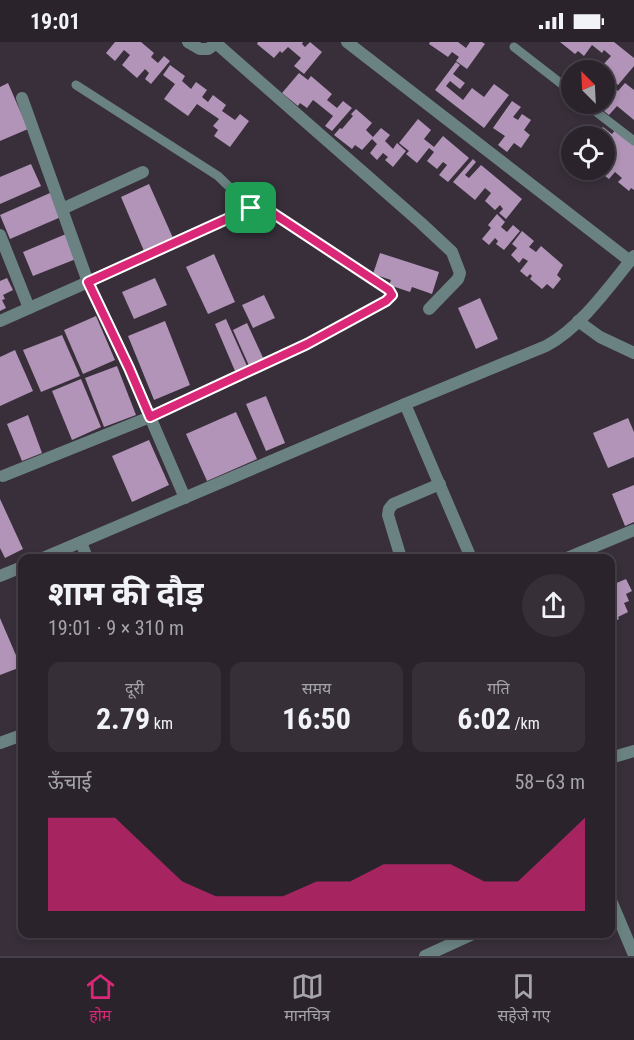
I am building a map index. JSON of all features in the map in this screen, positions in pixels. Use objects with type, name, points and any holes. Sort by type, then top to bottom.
[{"type":"street","points":[[188,42],[200,49],[208,49],[218,43],[452,252],[460,273],[458,279],[429,309]]},
{"type":"street","points":[[52,554],[556,341],[579,321],[632,259],[347,42]]},
{"type":"street","points":[[22,98],[88,282],[129,368],[185,498]]},
{"type":"street","points":[[62,209],[143,172]]},
{"type":"street","points":[[0,321],[251,208],[260,207],[268,210],[389,290],[392,295],[386,301],[307,344],[150,417],[3,476]]},
{"type":"street","points":[[0,235],[30,308]]},
{"type":"street","points":[[579,321],[600,336],[634,353]]},
{"type":"street","points":[[405,404],[469,554]]},
{"type":"street","points":[[400,554],[388,515],[389,508],[393,504],[440,484]]},
{"type":"street","points":[[577,554],[634,530]]},
{"type":"street","points":[[81,542],[86,554]]},
{"type":"street","points":[[0,576],[18,569]]},
{"type":"street","points":[[0,743],[18,736]]},
{"type":"street","points":[[615,757],[634,751]]},
{"type":"street","points":[[615,910],[634,955]]},
{"type":"street","points":[[425,956],[464,938]]},
{"type":"lane","points":[[513,48],[561,84]]},
{"type":"lane","points":[[76,85],[218,176],[251,208]]},
{"type":"lane","points":[[599,114],[634,141]]},
{"type":"building","points":[[115,42],[141,42],[154,53],[151,57],[158,63],[164,56],[170,61],[151,84],[145,79],[149,73],[145,69],[137,78],[122,65],[130,55],[124,50],[115,61],[106,53]]},
{"type":"building","points":[[258,42],[303,42],[305,47],[310,42],[322,52],[304,74],[294,66],[301,58],[288,47],[274,58],[257,44]]},
{"type":"building","points":[[430,42],[458,42],[466,48],[470,42],[485,44],[467,69],[456,61],[459,57],[452,52],[448,57],[429,44]]},
{"type":"building","points":[[560,42],[614,42],[634,58],[634,66],[618,85],[615,82],[615,60],[607,60],[611,56],[604,50],[602,53],[592,45],[584,56],[578,51],[575,54]]},
{"type":"building","points":[[456,62],[460,65],[453,74],[465,83],[460,89],[450,81],[446,86],[463,100],[472,88],[484,97],[494,84],[509,95],[484,128],[435,90]]},
{"type":"building","points":[[170,65],[185,76],[182,81],[191,89],[196,82],[207,90],[202,97],[208,102],[213,95],[226,105],[222,111],[235,120],[240,114],[249,121],[230,147],[214,136],[218,130],[213,126],[219,119],[197,104],[188,116],[164,99],[175,84],[163,75]]},
{"type":"building","points":[[299,73],[308,80],[311,76],[332,94],[327,100],[337,108],[343,101],[352,108],[332,131],[325,126],[333,116],[317,103],[313,100],[307,108],[300,103],[298,106],[282,93]]},
{"type":"building","points":[[8,83],[28,129],[0,141],[0,87]]},
{"type":"building","points":[[625,83],[634,90],[634,120],[617,106],[615,108],[615,89],[618,91]]},
{"type":"building","points":[[512,101],[521,107],[513,117],[518,120],[522,114],[531,120],[524,130],[530,135],[521,148],[514,143],[507,152],[498,145],[505,136],[493,128]]},
{"type":"building","points":[[356,109],[372,123],[366,130],[373,137],[381,128],[390,135],[385,141],[393,149],[397,143],[406,151],[393,167],[385,160],[388,157],[383,153],[377,160],[370,153],[377,144],[372,139],[362,150],[355,145],[352,149],[334,135],[353,116],[351,114]]},
{"type":"building","points":[[418,119],[431,130],[424,139],[434,147],[443,136],[469,158],[448,182],[439,175],[447,165],[443,162],[437,169],[427,161],[434,152],[429,148],[417,163],[406,154],[409,151],[399,143]]},
{"type":"building","points":[[616,129],[634,144],[634,190],[631,188],[629,191],[618,182],[622,178],[615,172]]},
{"type":"building","points":[[473,159],[476,162],[465,175],[469,178],[481,165],[522,199],[506,219],[499,213],[503,209],[500,205],[495,210],[485,201],[491,193],[485,188],[475,200],[453,182]]},
{"type":"building","points":[[31,164],[41,186],[0,204],[0,177]]},
{"type":"building","points":[[149,184],[173,238],[144,251],[121,197]]},
{"type":"building","points":[[50,193],[61,217],[10,239],[0,215]]},
{"type":"building","points":[[497,214],[505,222],[501,227],[507,232],[513,225],[520,231],[504,250],[496,244],[498,241],[495,238],[489,245],[482,239],[491,228],[488,225]]},
{"type":"building","points":[[522,231],[534,241],[529,247],[536,252],[541,246],[563,265],[557,275],[561,279],[553,289],[547,284],[542,289],[530,279],[532,276],[530,274],[527,277],[520,271],[528,261],[523,258],[519,263],[511,255],[517,248],[512,244]]},
{"type":"building","points":[[66,234],[76,259],[33,276],[23,252]]},
{"type":"building","points":[[380,253],[439,272],[432,294],[412,287],[410,292],[389,285],[391,280],[373,274]]},
{"type":"building","points":[[214,254],[235,302],[208,314],[186,267]]},
{"type":"building","points":[[7,278],[13,290],[3,295],[5,299],[2,300],[6,308],[0,311],[0,281]]},
{"type":"building","points":[[155,278],[167,305],[134,319],[122,292]]},
{"type":"building","points":[[264,295],[275,318],[253,328],[242,305]]},
{"type":"building","points":[[480,298],[498,339],[476,349],[458,308]]},
{"type":"building","points":[[96,316],[115,360],[83,374],[64,330]]},
{"type":"building","points":[[226,319],[247,366],[235,371],[215,324]]},
{"type":"building","points":[[165,321],[190,385],[154,400],[128,336]]},
{"type":"building","points":[[247,323],[265,362],[250,368],[233,330]]},
{"type":"building","points":[[62,335],[80,376],[41,392],[23,350]]},
{"type":"building","points":[[15,350],[33,391],[0,406],[0,357]]},
{"type":"building","points":[[117,366],[136,415],[104,427],[85,378]]},
{"type":"building","points":[[81,379],[101,427],[72,440],[52,391]]},
{"type":"building","points":[[266,396],[285,443],[266,451],[246,404]]},
{"type":"building","points":[[236,412],[257,459],[207,481],[186,434]]},
{"type":"building","points":[[28,415],[42,453],[22,461],[7,424]]},
{"type":"building","points":[[628,418],[634,432],[634,457],[608,468],[593,433]]},
{"type":"building","points":[[149,440],[169,485],[132,502],[112,456]]},
{"type":"building","points":[[634,485],[634,522],[625,526],[612,494]]},
{"type":"building","points":[[0,499],[23,549],[5,558],[0,548]]},
{"type":"building","points":[[626,579],[632,591],[626,594],[629,601],[624,603],[628,612],[618,617],[619,619],[615,621],[615,584]]},
{"type":"building","points":[[0,618],[18,660],[18,668],[0,675]]},
{"type":"route","points":[[260,207],[268,210],[392,292],[392,295],[386,301],[307,344],[150,417],[88,282],[251,208],[260,207]]}]
